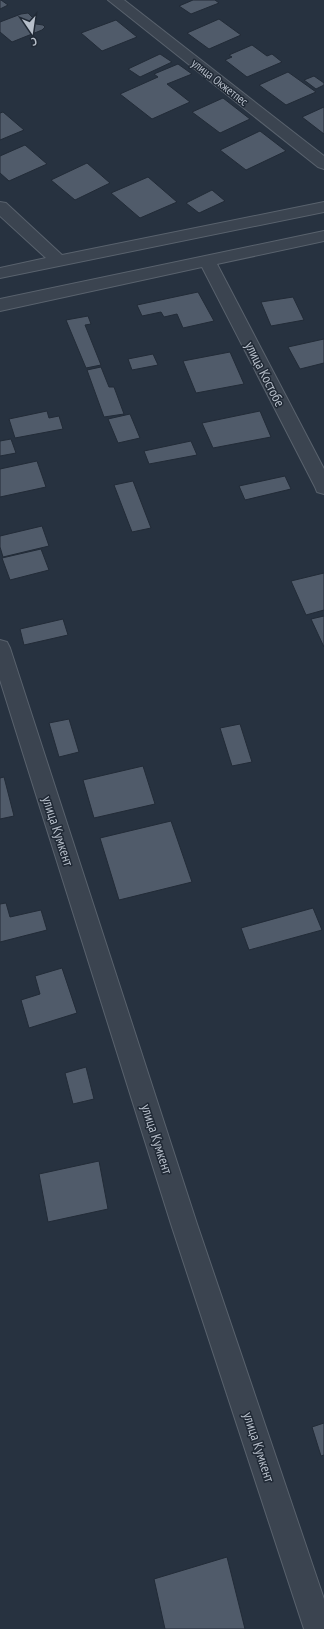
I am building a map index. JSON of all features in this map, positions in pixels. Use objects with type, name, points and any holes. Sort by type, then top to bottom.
[{"type":"street","name":"улица Окжетпес","points":[[115,0],[324,164]]},
{"type":"street","points":[[0,207],[59,261]]},
{"type":"street","points":[[0,273],[324,207]]},
{"type":"street","points":[[0,305],[324,236]]},
{"type":"street","name":"улица Костобе","points":[[207,261],[324,487]]},
{"type":"street","name":"улица Кумкент","points":[[0,648],[184,1224],[319,1629]]},
{"type":"building","points":[[1,0],[8,5],[0,9]]},
{"type":"building","points":[[193,0],[215,0],[219,3],[191,14],[179,6]]},
{"type":"building","points":[[28,13],[33,18],[31,20],[36,24],[43,25],[45,27],[42,30],[12,42],[0,32],[0,22]]},
{"type":"building","points":[[219,19],[241,35],[209,49],[187,33]]},
{"type":"building","points":[[116,20],[137,37],[102,51],[81,33]]},
{"type":"building","points":[[252,45],[267,56],[272,54],[282,62],[247,77],[225,60],[232,57],[229,55]]},
{"type":"building","points":[[160,54],[172,62],[140,77],[128,69]]},
{"type":"building","points":[[178,64],[192,74],[167,84],[190,102],[152,119],[120,94],[158,77],[154,74]]},
{"type":"building","points":[[288,72],[316,92],[286,105],[259,85]]},
{"type":"building","points":[[314,76],[324,83],[324,85],[316,89],[304,80]]},
{"type":"building","points":[[223,98],[250,119],[220,133],[192,112]]},
{"type":"building","points":[[324,107],[324,134],[302,117]]},
{"type":"building","points":[[3,112],[24,130],[0,140],[0,113]]},
{"type":"building","points":[[260,131],[286,151],[246,170],[220,150]]},
{"type":"building","points":[[25,145],[47,164],[9,181],[0,173],[0,156]]},
{"type":"building","points":[[87,163],[110,183],[75,200],[51,180]]},
{"type":"building","points":[[148,177],[177,202],[140,218],[111,193]]},
{"type":"building","points":[[212,190],[225,201],[199,213],[186,203]]},
{"type":"building","points":[[198,292],[214,321],[183,328],[177,314],[164,317],[161,312],[142,316],[137,305]]},
{"type":"building","points":[[293,297],[304,320],[271,326],[261,302]]},
{"type":"building","points":[[88,316],[91,324],[85,325],[101,365],[86,368],[66,320]]},
{"type":"building","points":[[324,339],[324,363],[300,369],[288,347]]},
{"type":"building","points":[[230,352],[244,384],[196,393],[183,361]]},
{"type":"building","points":[[153,354],[158,365],[132,370],[128,359]]},
{"type":"building","points":[[101,367],[109,387],[114,387],[124,414],[104,417],[87,370]]},
{"type":"building","points":[[47,411],[49,418],[59,416],[63,429],[15,438],[9,419]]},
{"type":"building","points":[[260,411],[271,437],[213,448],[202,423]]},
{"type":"building","points":[[130,414],[140,438],[118,443],[108,419]]},
{"type":"building","points":[[11,439],[16,453],[0,456],[0,441]]},
{"type":"building","points":[[191,441],[197,455],[149,464],[144,451]]},
{"type":"building","points":[[37,461],[46,487],[0,497],[0,469]]},
{"type":"building","points":[[285,476],[291,489],[245,500],[239,486]]},
{"type":"building","points":[[133,481],[151,528],[132,532],[114,485]]},
{"type":"building","points":[[42,526],[49,546],[3,557],[0,547],[0,536]]},
{"type":"building","points":[[41,549],[49,570],[10,580],[2,558]]},
{"type":"building","points":[[324,573],[324,610],[306,615],[291,581]]},
{"type":"building","points":[[324,616],[324,647],[311,619]]},
{"type":"building","points":[[63,619],[68,635],[24,645],[20,629]]},
{"type":"building","points":[[69,719],[79,752],[59,757],[49,723]]},
{"type":"building","points":[[240,724],[252,762],[232,766],[220,728]]},
{"type":"building","points":[[143,766],[155,804],[94,818],[83,780]]},
{"type":"building","points":[[4,777],[14,816],[0,819],[0,778]]},
{"type":"building","points":[[171,821],[192,882],[119,900],[100,838]]},
{"type":"building","points":[[6,903],[10,917],[41,910],[47,930],[0,942],[0,904]]},
{"type":"building","points":[[313,908],[322,930],[249,950],[241,928]]},
{"type":"building","points":[[62,968],[77,1013],[29,1028],[21,1000],[40,994],[35,976]]},
{"type":"building","points":[[86,1067],[94,1099],[73,1104],[65,1073]]},
{"type":"building","points":[[99,1161],[108,1209],[48,1222],[39,1174]]},
{"type":"building","points":[[324,1423],[324,1455],[321,1456],[312,1427]]},
{"type":"building","points":[[227,1557],[245,1629],[165,1629],[154,1579]]}]
